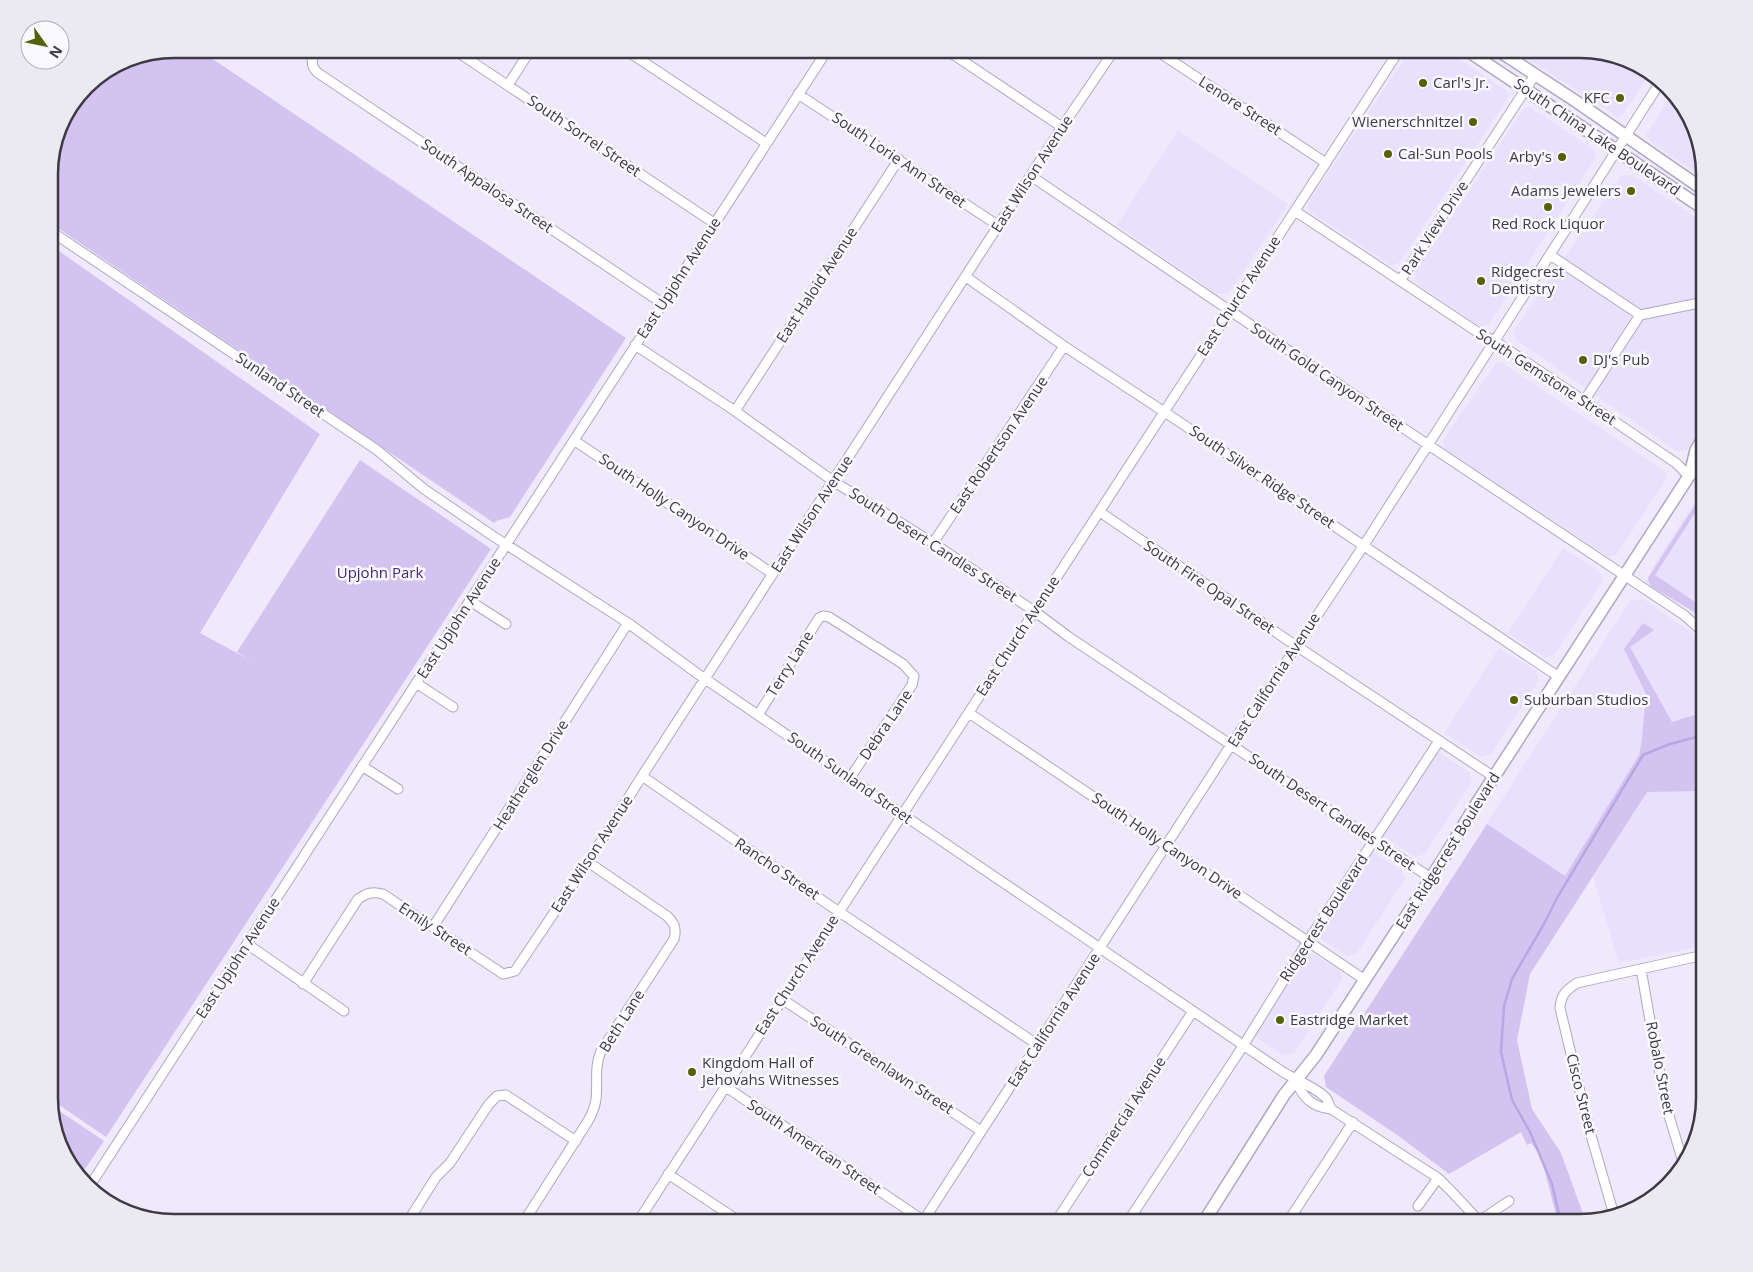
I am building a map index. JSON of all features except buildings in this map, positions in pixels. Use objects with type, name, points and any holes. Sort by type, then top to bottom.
[{"type":"main road","name":"South China Lake Boulevard","points":[[1479,58],[1696,204]]},
{"type":"main road","name":"South China Lake Boulevard","points":[[1510,58],[1696,184]]},
{"type":"main road","name":"East Ridgecrest Boulevard","points":[[1689,476],[1696,450]]},
{"type":"main road","name":"East Ridgecrest Boulevard","points":[[1209,1214],[1295,1080],[1305,1070],[1365,980],[1624,576],[1689,476],[1696,469]]},
{"type":"street","name":"South Appalosa Street","points":[[312,58],[313,68],[662,303]]},
{"type":"street","name":"South Sorrel Street","points":[[467,58],[714,223]]},
{"type":"street","points":[[508,85],[525,58]]},
{"type":"street","points":[[638,58],[766,142]]},
{"type":"street","name":"East Upjohn Avenue","points":[[93,1182],[822,58]]},
{"type":"street","points":[[958,58],[1062,127]]},
{"type":"street","name":"East Wilson Avenue","points":[[506,974],[515,971],[588,862],[1062,127],[1109,58]]},
{"type":"street","name":"Lenore Street","points":[[1168,58],[1326,163]]},
{"type":"street","name":"East Church Avenue","points":[[643,1214],[1394,58]]},
{"type":"street","name":"Park View Drive","points":[[1400,281],[1535,74]]},
{"type":"street","name":"East California Avenue","points":[[929,1214],[1296,646],[1364,545],[1657,87]]},
{"type":"street","name":"South Lorie Ann Street","points":[[798,94],[999,226]]},
{"type":"street","name":"East Haloid Avenue","points":[[735,411],[899,159]]},
{"type":"street","name":"South Gold Canyon Street","points":[[1031,176],[1684,615],[1696,625]]},
{"type":"street","name":"South Gemstone Street","points":[[1295,211],[1484,337],[1495,341],[1584,400],[1676,463],[1689,476]]},
{"type":"street","name":"Sunland Street","points":[[58,236],[377,450],[424,489],[506,545]]},
{"type":"street","points":[[1550,255],[1640,315]]},
{"type":"street","name":"South Silver Ridge Street","points":[[966,277],[1064,346],[1559,677]]},
{"type":"street","points":[[1584,400],[1640,315],[1696,304]]},
{"type":"street","name":"South Desert Candles Street","points":[[635,345],[735,411],[833,481],[933,543],[1069,637],[1431,878]]},
{"type":"street","name":"East Robertson Avenue","points":[[933,543],[1064,346]]},
{"type":"street","name":"South Holly Canyon Drive","points":[[575,441],[773,574]]},
{"type":"street","name":"South Fire Opal Street","points":[[1100,512],[1296,646],[1494,777]]},
{"type":"street","name":"South Sunland Street","points":[[506,545],[628,624],[705,679],[1193,1012]]},
{"type":"street","points":[[470,600],[506,624]]},
{"type":"street","name":"Debra Lane","points":[[826,616],[903,664],[914,676],[912,685],[850,778]]},
{"type":"street","name":"Terry Lane","points":[[758,715],[819,618],[826,616]]},
{"type":"street","name":"Heatherglen Drive","points":[[433,927],[628,624]]},
{"type":"street","points":[[416,683],[453,707]]},
{"type":"street","name":"South Holly Canyon Drive","points":[[969,713],[1365,980]]},
{"type":"street","name":"Ridgecrest Boulevard","points":[[1133,1214],[1244,1046],[1308,941],[1439,741]]},
{"type":"street","points":[[362,766],[398,789]]},
{"type":"street","name":"Rancho Street","points":[[642,776],[1038,1045]]},
{"type":"street","name":"Beth Lane","points":[[529,1214],[576,1141],[594,1108],[597,1060],[601,1051],[674,939],[676,932],[675,927],[667,916],[588,862]]},
{"type":"street","name":"Emily Street","points":[[303,984],[358,899],[374,892],[383,894],[506,974]]},
{"type":"street","points":[[247,944],[344,1011]]},
{"type":"street","points":[[1641,969],[1696,957]]},
{"type":"street","name":"Cisco Street","points":[[1612,1209],[1588,1126],[1560,1008],[1561,996],[1566,990],[1582,982],[1641,969]]},
{"type":"street","name":"Robalo Street","points":[[1641,969],[1669,1116],[1681,1155]]},
{"type":"street","name":"South Greenlawn Street","points":[[782,999],[981,1131]]},
{"type":"street","points":[[1193,1012],[1295,1080],[1301,1094],[1320,1108],[1331,1109],[1353,1122],[1438,1178],[1472,1214]]},
{"type":"street","name":"Commercial Avenue","points":[[1061,1214],[1193,1012]]},
{"type":"street","name":"South American Street","points":[[726,1087],[912,1214]]},
{"type":"street","points":[[413,1214],[436,1177],[450,1163],[493,1099],[506,1095],[576,1141]]},
{"type":"street","points":[[1293,1214],[1353,1122]]},
{"type":"street","points":[[668,1174],[728,1214]]},
{"type":"street","points":[[1418,1206],[1438,1178]]},
{"type":"street","points":[[1491,1214],[1509,1201]]},
{"type":"shaded area","points":[[1405,58],[1458,58],[1507,91],[1510,95],[1400,262],[1392,266],[1309,211],[1307,204]]},
{"type":"shaded area","points":[[1526,58],[1595,58],[1631,69],[1647,79],[1622,115],[1618,117]]},
{"type":"shaded area","points":[[1669,99],[1684,122],[1695,158],[1696,173],[1651,142],[1646,135]]},
{"type":"shaded area","points":[[1529,106],[1594,150],[1596,157],[1489,324],[1481,327],[1415,282],[1416,271],[1524,108]]},
{"type":"shaded area","points":[[1178,130],[1288,204],[1229,293],[1217,294],[1117,225]]},
{"type":"shaded area","points":[[1631,174],[1696,218],[1696,435],[1687,450],[1676,451],[1516,340],[1514,330],[1620,177]]},
{"type":"shaded area","points":[[1496,363],[1502,363],[1664,470],[1667,478],[1617,554],[1609,557],[1447,450],[1442,441]]},
{"type":"shaded area","points":[[1696,500],[1696,614],[1645,583],[1658,558]]},
{"type":"shaded area","points":[[1563,548],[1599,571],[1603,580],[1555,654],[1545,657],[1508,633]]},
{"type":"shaded area","points":[[1643,599],[1692,633],[1696,639],[1696,722],[1644,761],[1562,880],[1483,829],[1630,601]]},
{"type":"shaded area","points":[[1499,648],[1536,671],[1539,680],[1491,754],[1481,757],[1444,733]]},
{"type":"shaded area","points":[[1433,749],[1469,772],[1472,781],[1425,854],[1415,857],[1378,833]]},
{"type":"shaded area","points":[[1647,787],[1696,789],[1696,948],[1619,963],[1590,866]]},
{"type":"shaded area","points":[[1365,847],[1401,870],[1405,879],[1357,953],[1347,956],[1310,932]]},
{"type":"shaded area","points":[[1302,947],[1339,970],[1342,979],[1294,1053],[1284,1056],[1247,1031]]},
{"type":"green space","points":[[158,58],[211,58],[626,338],[510,517],[494,523],[58,228],[58,158],[61,143],[73,115],[91,91],[115,73],[143,61]]},
{"type":"green space","name":"Upjohn Park","points":[[58,250],[320,434],[200,633],[250,660],[237,652],[360,460],[491,549],[106,1137],[58,1104]]},
{"type":"green space","points":[[1696,503],[1696,511],[1655,575],[1696,603],[1696,613],[1652,587],[1648,578]]},
{"type":"green space","points":[[1643,623],[1654,630],[1630,647],[1672,722],[1696,714],[1696,791],[1647,792],[1530,974],[1517,1040],[1532,1109],[1561,1153],[1583,1214],[1556,1214],[1541,1156],[1531,1143],[1527,1145],[1521,1132],[1449,1174],[1400,1137],[1326,1087],[1324,1076],[1487,824],[1565,876],[1639,755],[1646,694],[1624,649]]},
{"type":"green space","points":[[58,1110],[104,1141],[83,1171],[66,1143],[61,1129]]},
{"type":"waterway","points":[[1559,1214],[1552,1184],[1530,1132],[1512,1100],[1501,1052],[1504,1006],[1512,979],[1557,898],[1643,755],[1670,744],[1696,737]]},
{"type":"place","name":"Carl's Jr.","points":[[1423,83]]},
{"type":"place","name":"KFC","points":[[1620,98]]},
{"type":"place","name":"Wienerschnitzel","points":[[1473,122]]},
{"type":"place","name":"Cal-Sun Pools","points":[[1388,154]]},
{"type":"place","name":"Arby's","points":[[1562,157]]},
{"type":"place","name":"Adams Jewelers","points":[[1631,191]]},
{"type":"place","name":"Red Rock Liquor","points":[[1548,207]]},
{"type":"place","name":"Ridgecrest Dentistry","points":[[1481,281]]},
{"type":"place","name":"DJ's Pub","points":[[1583,360]]},
{"type":"place","name":"Suburban Studios","points":[[1514,700]]},
{"type":"place","name":"Eastridge Market","points":[[1280,1020]]},
{"type":"place","name":"Kingdom Hall of Jehovahs Witnesses","points":[[692,1072]]}]
